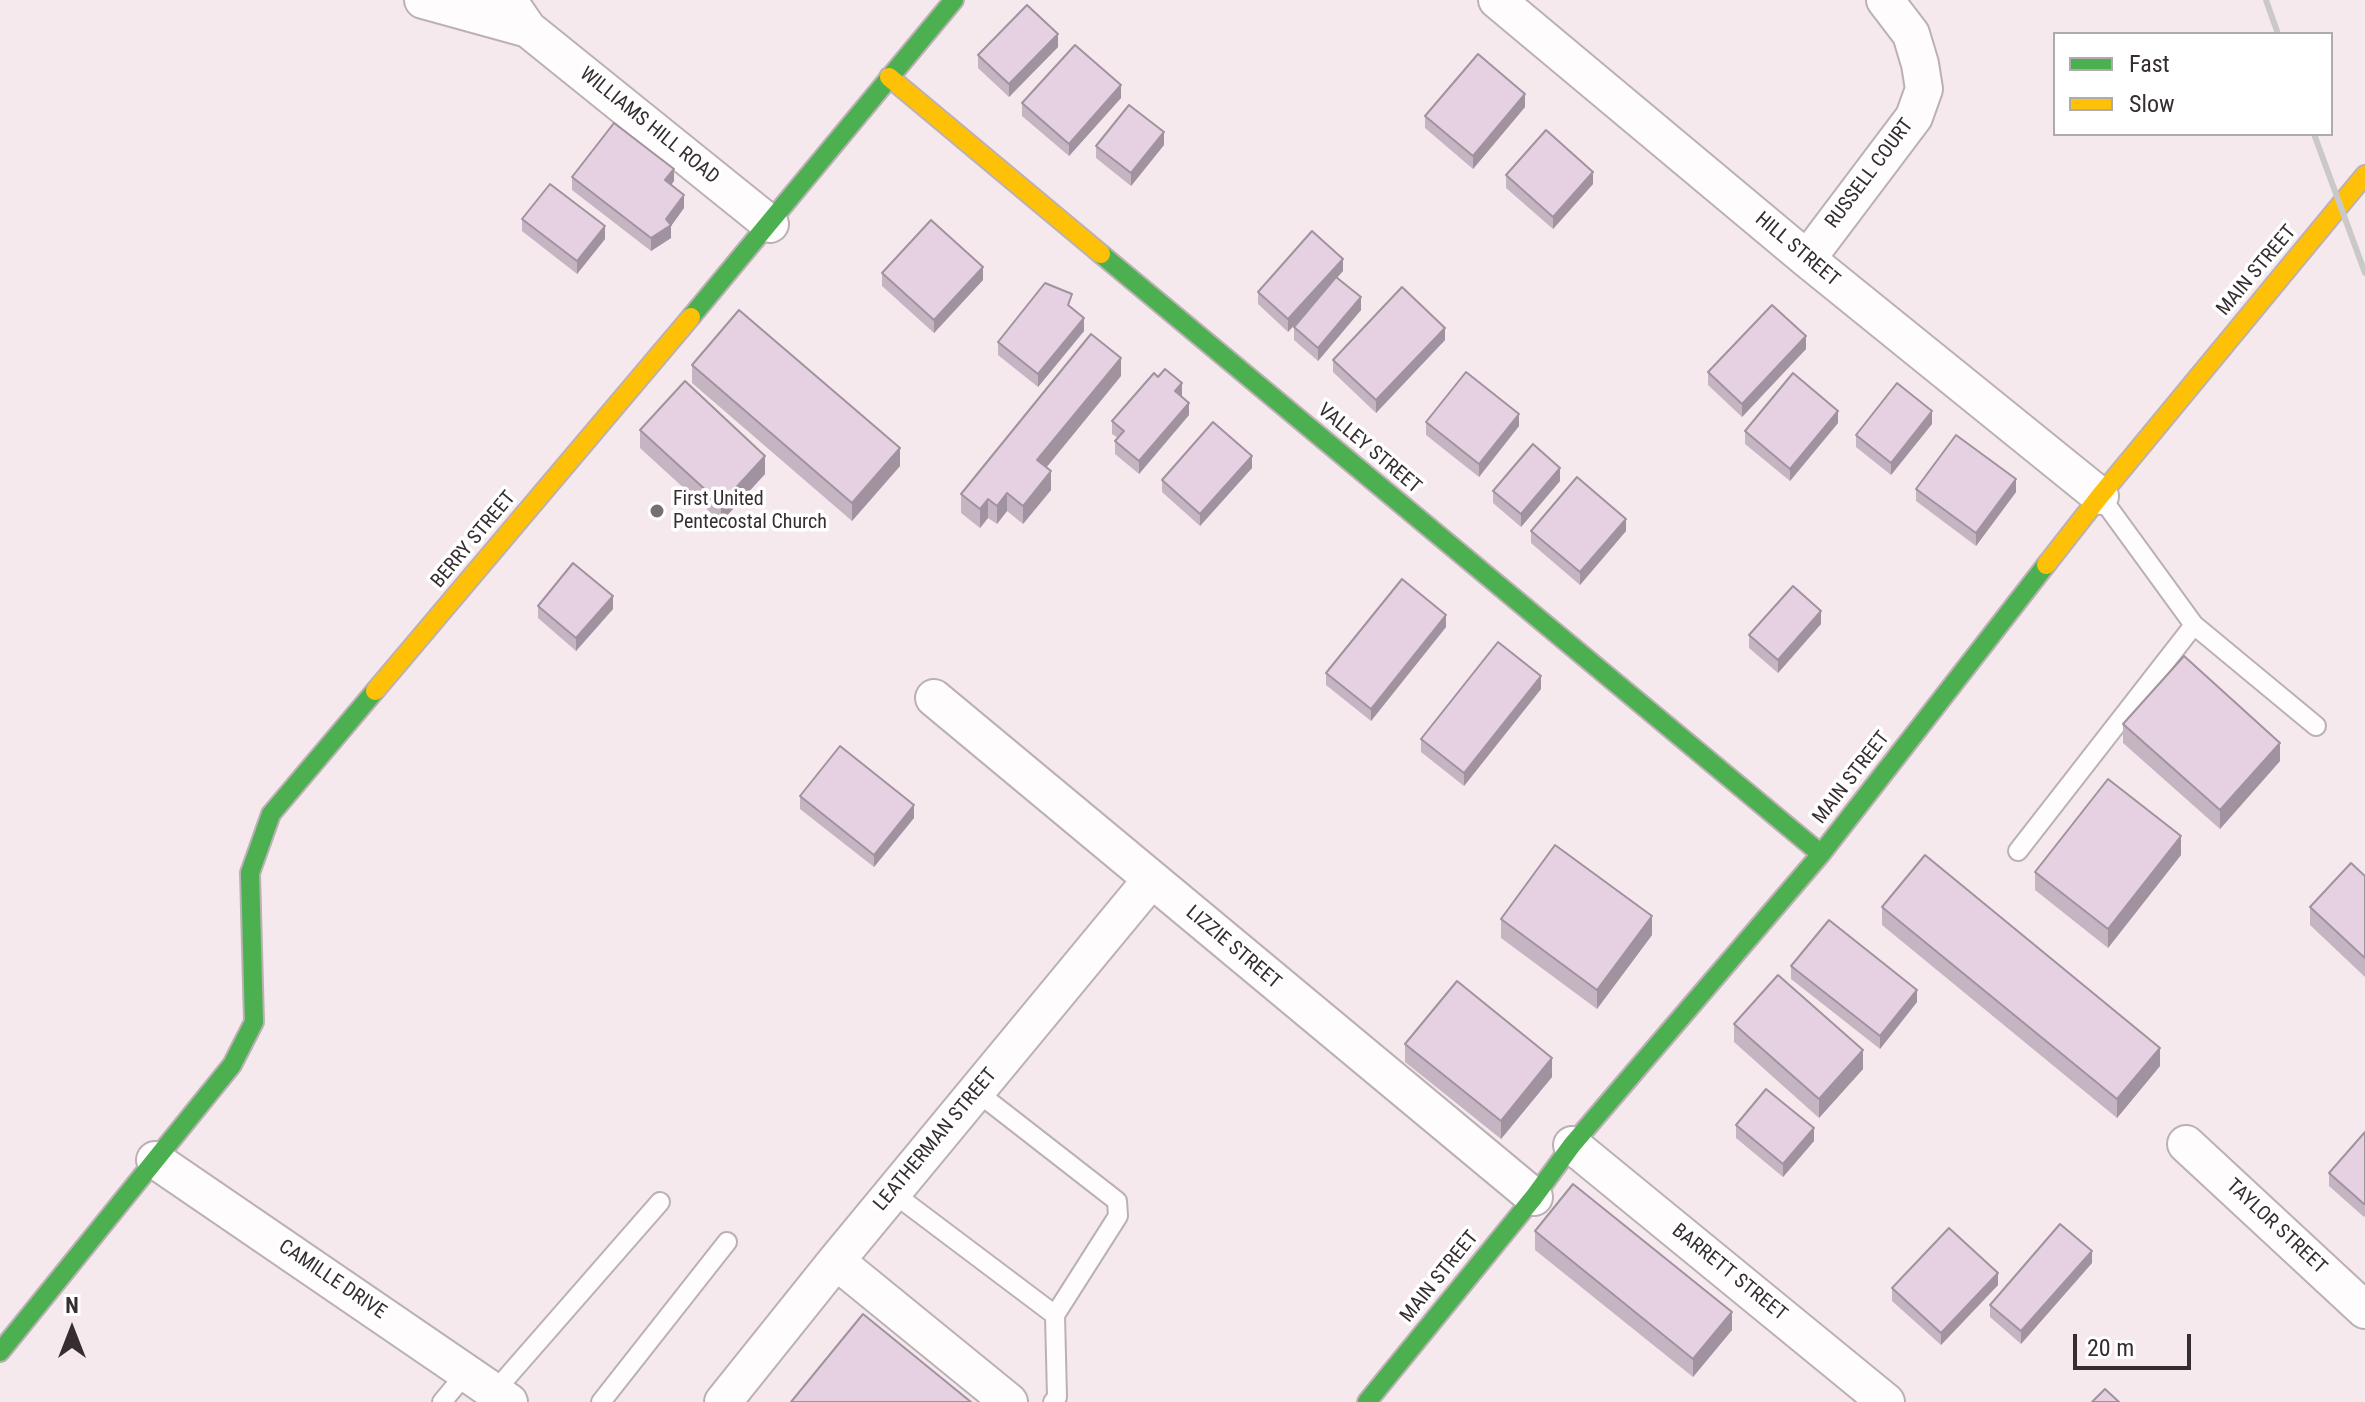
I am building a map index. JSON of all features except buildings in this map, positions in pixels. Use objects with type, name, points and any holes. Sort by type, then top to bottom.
[{"type":"street","name":"WILLIAMS HILL ROAD","points":[[423,0],[518,14],[770,224]]},
{"type":"street","name":"BERRY STREET","points":[[0,1352],[232,1065],[254,1022],[250,873],[271,814],[770,224],[954,0]]},
{"type":"street","name":"HILL STREET","points":[[1497,0],[1807,259],[2100,496]]},
{"type":"street","name":"RUSSELL COURT","points":[[1807,259],[1914,117],[1924,89],[1911,34],[1885,0]]},
{"type":"street","name":"VALLEY STREET","points":[[889,77],[1821,854]]},
{"type":"street","name":"MAIN STREET","points":[[1367,1402],[1534,1197],[1572,1145],[1821,854],[2100,496],[2365,175]]},
{"type":"street","name":"LIZZIE STREET","points":[[934,698],[1534,1197]]},
{"type":"street","name":"LEATHERMAN STREET","points":[[723,1402],[1151,880]]},
{"type":"street","name":"TAYLOR STREET","points":[[2186,1144],[2365,1310]]},
{"type":"street","name":"BARRETT STREET","points":[[1572,1145],[1886,1402]]},
{"type":"street","name":"CAMILLE DRIVE","points":[[155,1160],[490,1389]]},
{"type":"street","points":[[836,1261],[1009,1402]]},
{"type":"lane","points":[[2100,496],[2194,625],[2316,726]]},
{"type":"lane","points":[[2018,851],[2194,625]]},
{"type":"lane","points":[[977,1092],[1117,1201],[1118,1216],[1055,1315],[1057,1397],[1053,1402]]},
{"type":"lane","points":[[893,1193],[1055,1315]]},
{"type":"lane","points":[[442,1402],[490,1389],[660,1202]]},
{"type":"lane","points":[[601,1402],[727,1242]]},
{"type":"railway","points":[[2266,0],[2277,32]]},
{"type":"railway","points":[[2315,136],[2365,273]]},
{"type":"traffic: fast","points":[[691,317],[954,0]]},
{"type":"traffic: fast","points":[[1101,254],[1821,854]]},
{"type":"traffic: fast","points":[[1367,1402],[1534,1197],[1572,1145],[1821,854],[2046,565]]},
{"type":"traffic: fast","points":[[0,1352],[232,1065],[254,1022],[250,873],[271,814],[375,691]]},
{"type":"traffic: slow","points":[[889,77],[1101,254]]},
{"type":"traffic: slow","points":[[2046,565],[2365,175]]},
{"type":"traffic: slow","points":[[375,691],[691,317]]},
{"type":"place","name":"First United Pentecostal Church","points":[[657,511]]}]
